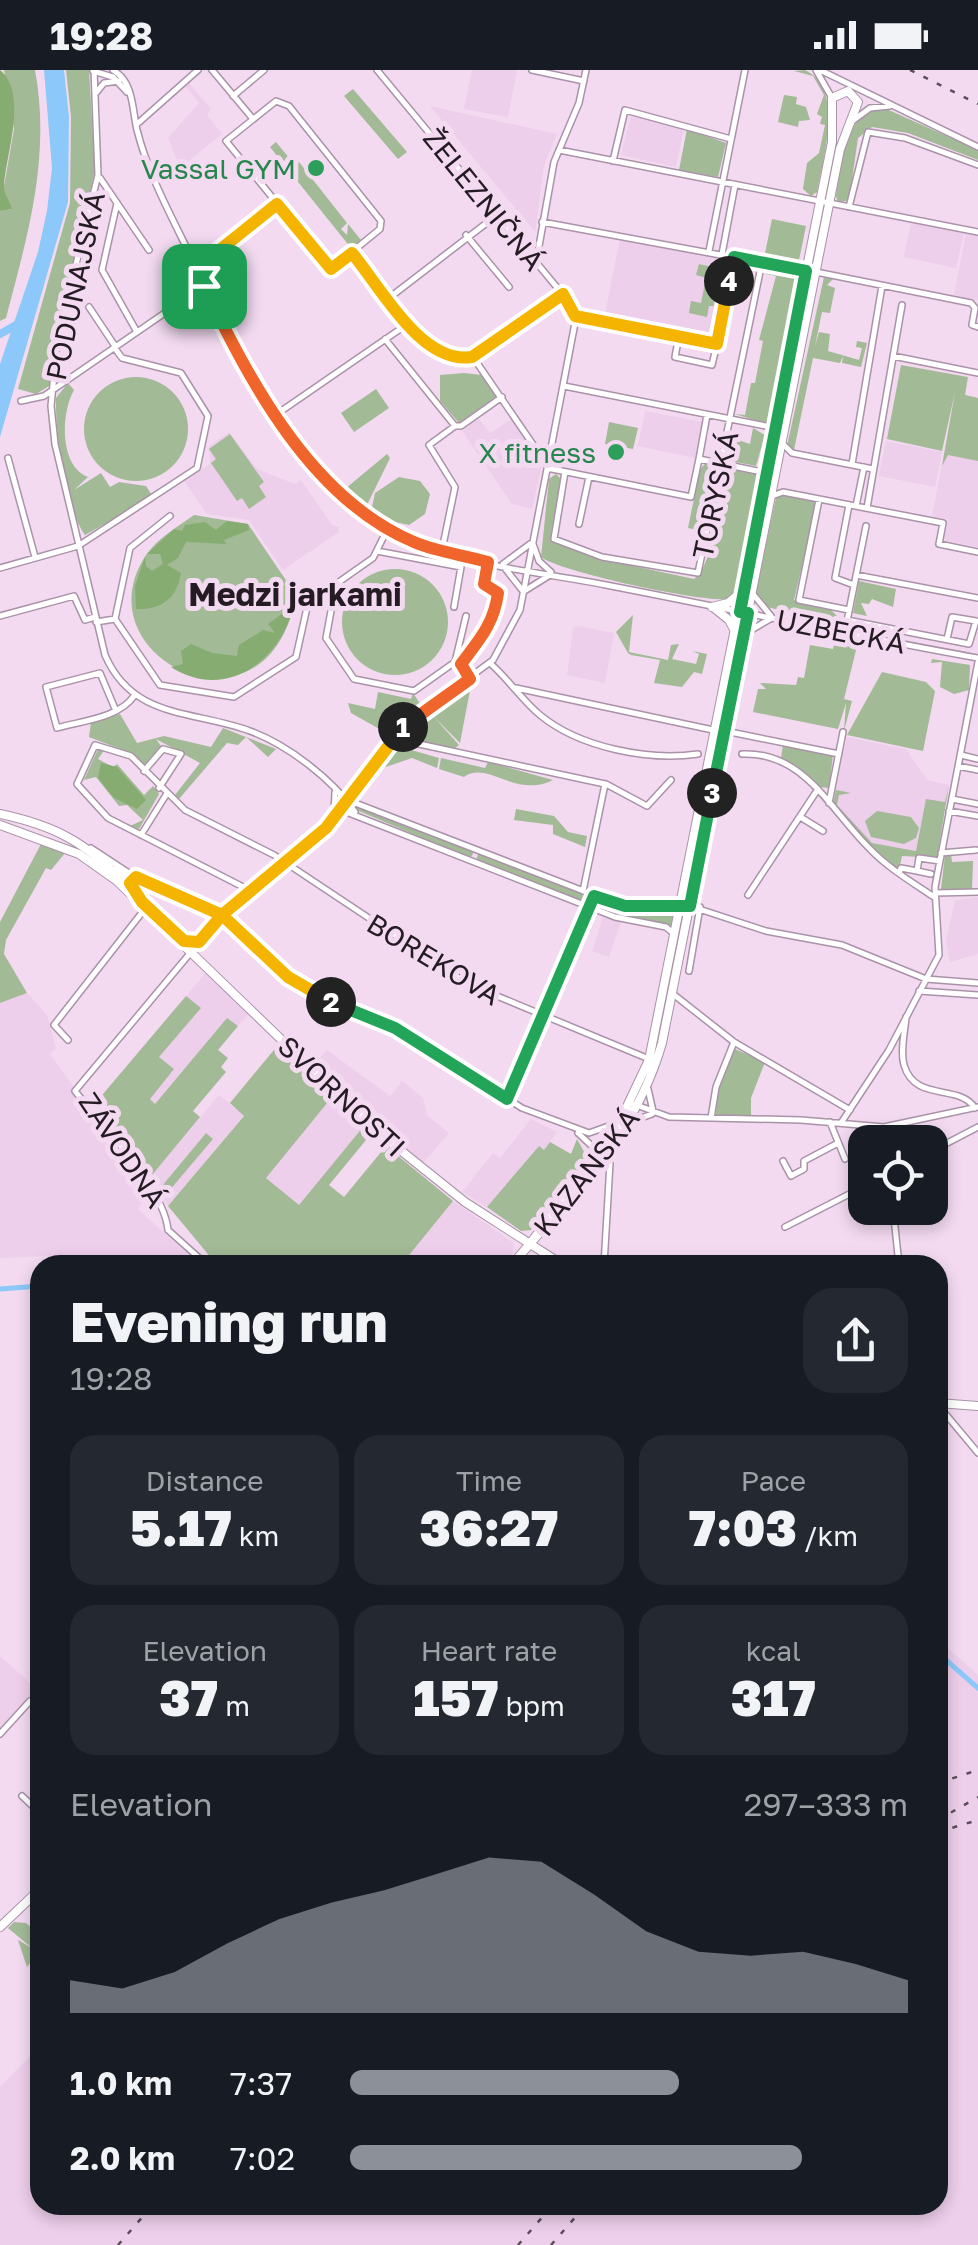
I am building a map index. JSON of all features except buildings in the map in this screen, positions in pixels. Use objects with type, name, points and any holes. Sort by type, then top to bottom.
[{"type":"main road","points":[[832,98],[846,90],[858,102]]},
{"type":"main road","name":"KAZANSKÁ","points":[[748,590],[782,443],[824,203],[832,142],[832,98]]},
{"type":"main road","name":"KAZANSKÁ","points":[[824,203],[858,102]]},
{"type":"main road","name":"KAZANSKÁ","points":[[520,1255],[601,1157],[648,1089],[676,997],[767,473],[811,271]]},
{"type":"main road","points":[[712,606],[728,603],[748,590]]},
{"type":"main road","points":[[712,606],[739,635]]},
{"type":"main road","name":"SVORNOSTI","points":[[0,814],[48,827],[91,848],[142,902]]},
{"type":"main road","name":"SVORNOSTI","points":[[0,825],[79,854],[142,902],[184,941],[196,946],[366,1122],[435,1180],[545,1254]]},
{"type":"main road","points":[[130,886],[136,877]]},
{"type":"main road","name":"KAZANSKÁ","points":[[635,1105],[675,936],[693,906]]},
{"type":"main road","points":[[515,1255],[517,1237],[539,1233],[545,1254],[541,1255]]},
{"type":"main road","points":[[948,1404],[978,1406]]},
{"type":"main road","points":[[0,1926],[30,1899]]},
{"type":"street","points":[[94,70],[119,81],[130,98]]},
{"type":"street","name":"PODUNAJSKÁ","points":[[94,70],[98,176],[57,342],[54,444],[109,664],[134,696]]},
{"type":"street","points":[[113,70],[126,81],[130,98]]},
{"type":"street","points":[[136,125],[198,70]]},
{"type":"street","points":[[212,70],[252,119]]},
{"type":"street","points":[[233,96],[264,70]]},
{"type":"street","name":"ŽELEZNIČNÁ","points":[[377,70],[563,294],[575,316]]},
{"type":"street","points":[[532,70],[584,81]]},
{"type":"street","points":[[536,262],[558,150],[586,70]]},
{"type":"street","points":[[709,251],[745,70]]},
{"type":"street","points":[[818,70],[978,147]]},
{"type":"street","points":[[818,70],[832,98]]},
{"type":"street","name":"KAZANSKÁ","points":[[832,98],[832,87],[839,80]]},
{"type":"street","points":[[95,96],[104,83],[119,81]]},
{"type":"street","name":"KAZANSKÁ","points":[[858,102],[860,90]]},
{"type":"street","name":"UZBECKÁ","points":[[130,98],[159,192],[274,416],[322,472],[388,528],[442,550],[501,565],[978,660]]},
{"type":"street","points":[[280,100],[381,221],[380,229],[331,269],[226,141],[252,119],[280,100]]},
{"type":"street","points":[[849,124],[870,108],[893,106]]},
{"type":"street","points":[[614,161],[625,110],[731,140]]},
{"type":"street","points":[[849,208],[866,132],[905,138],[978,165]]},
{"type":"street","points":[[558,150],[978,232]]},
{"type":"street","points":[[98,176],[149,250]]},
{"type":"street","points":[[722,254],[735,185]]},
{"type":"street","points":[[116,203],[102,270],[137,332]]},
{"type":"street","points":[[196,269],[277,204]]},
{"type":"street","points":[[390,298],[466,235],[497,215]]},
{"type":"street","points":[[542,222],[972,304],[972,325],[978,326]]},
{"type":"street","points":[[466,235],[509,287]]},
{"type":"street","points":[[522,245],[532,251],[539,246]]},
{"type":"street","points":[[352,253],[409,323],[443,353],[472,357],[563,294]]},
{"type":"street","points":[[680,336],[675,358],[712,365],[734,257]]},
{"type":"street","name":"TORYSKÁ","points":[[564,472],[554,539],[602,557],[693,575],[702,563],[762,262]]},
{"type":"street","points":[[21,401],[53,388],[204,286]]},
{"type":"street","points":[[852,464],[882,286]]},
{"type":"street","points":[[866,508],[902,304]]},
{"type":"street","points":[[0,568],[78,546],[197,468],[207,412],[180,371],[122,358],[89,307]]},
{"type":"street","points":[[698,754],[634,753],[579,735],[543,718],[490,663],[511,634],[523,592],[575,316],[717,344]]},
{"type":"street","points":[[274,416],[409,323]]},
{"type":"street","points":[[385,339],[455,426]]},
{"type":"street","points":[[893,356],[978,373]]},
{"type":"street","points":[[472,357],[538,448],[547,468]]},
{"type":"street","points":[[564,386],[776,428]]},
{"type":"street","points":[[442,550],[455,486],[428,445],[502,398]]},
{"type":"street","points":[[547,468],[691,497],[707,415]]},
{"type":"street","points":[[538,448],[553,442]]},
{"type":"street","points":[[782,443],[792,453],[874,469]]},
{"type":"street","points":[[8,458],[36,558]]},
{"type":"street","points":[[699,459],[767,473]]},
{"type":"street","points":[[854,586],[834,578],[864,467]]},
{"type":"street","points":[[579,524],[589,477]]},
{"type":"street","points":[[771,497],[782,492],[943,522],[939,544],[978,552]]},
{"type":"street","points":[[820,499],[800,600],[849,610]]},
{"type":"street","points":[[170,516],[130,548],[115,619],[162,686],[231,698],[294,659],[308,603],[377,551],[388,528]]},
{"type":"street","points":[[844,632],[866,526]]},
{"type":"street","points":[[523,592],[501,565],[518,557],[532,542]]},
{"type":"street","points":[[523,592],[553,574],[539,561],[532,542]]},
{"type":"street","points":[[377,551],[461,567],[454,607]]},
{"type":"street","points":[[470,679],[461,666],[483,638],[495,612],[498,593],[484,584],[488,562]]},
{"type":"street","points":[[858,575],[978,598]]},
{"type":"street","points":[[336,584],[326,638],[361,683],[414,691],[454,663],[466,616]]},
{"type":"street","points":[[739,635],[773,618],[748,590]]},
{"type":"street","points":[[0,616],[74,596],[84,620],[115,619]]},
{"type":"street","points":[[847,620],[947,640],[968,644],[977,620],[952,616],[947,640]]},
{"type":"street","points":[[841,1123],[940,950],[935,896],[978,660]]},
{"type":"street","name":"ZÁVODNÁ","points":[[195,1255],[168,1230],[167,1215],[153,1192],[75,1091],[222,915],[341,810],[390,738],[490,663]]},
{"type":"street","points":[[116,711],[100,673],[46,687],[56,728],[116,711],[134,696],[162,711],[262,736],[334,789],[355,812]]},
{"type":"street","points":[[516,688],[838,754]]},
{"type":"street","points":[[969,712],[978,713]]},
{"type":"street","points":[[967,723],[978,725]]},
{"type":"street","points":[[829,803],[843,732]]},
{"type":"street","points":[[390,738],[605,784],[647,806],[672,780]]},
{"type":"street","name":"BOREKOVA","points":[[140,836],[108,818],[76,784],[98,743],[131,756],[166,795],[284,864],[468,984],[542,1018],[645,1057]]},
{"type":"street","points":[[144,771],[163,749],[182,754],[159,788]]},
{"type":"street","points":[[742,754],[786,762],[817,788],[869,849],[935,896],[978,892]]},
{"type":"street","points":[[960,755],[978,759]]},
{"type":"street","points":[[958,766],[978,770]]},
{"type":"street","points":[[334,789],[358,784],[358,800],[364,806]]},
{"type":"street","points":[[583,891],[605,784]]},
{"type":"street","points":[[817,788],[832,788]]},
{"type":"street","points":[[748,896],[817,788]]},
{"type":"street","points":[[332,820],[334,789]]},
{"type":"street","points":[[166,795],[140,836],[251,891]]},
{"type":"street","points":[[952,799],[978,804]]},
{"type":"street","points":[[347,800],[625,906],[693,906],[766,931],[842,945],[926,979],[978,983]]},
{"type":"street","points":[[341,810],[355,812],[590,908],[666,927],[675,936]]},
{"type":"street","points":[[950,811],[978,816]]},
{"type":"street","points":[[802,818],[823,831]]},
{"type":"street","points":[[91,848],[136,877]]},
{"type":"street","points":[[942,853],[976,850]]},
{"type":"street","points":[[79,854],[222,915],[308,990],[395,1028],[507,1099],[576,1131],[610,1163],[605,1255]]},
{"type":"street","points":[[917,872],[920,858],[940,862]]},
{"type":"street","points":[[899,872],[901,868],[930,874]]},
{"type":"street","points":[[507,1099],[594,896]]},
{"type":"street","points":[[68,1040],[54,1025],[140,920],[142,902]]},
{"type":"street","points":[[689,971],[693,906]]},
{"type":"street","points":[[140,920],[163,921]]},
{"type":"street","points":[[926,979],[938,992]]},
{"type":"street","points":[[919,990],[978,995]]},
{"type":"street","points":[[676,997],[734,1042],[850,1110]]},
{"type":"street","points":[[906,1014],[904,1061],[914,1082],[927,1091],[968,1100],[976,1108]]},
{"type":"street","points":[[711,1118],[716,1087],[734,1042]]},
{"type":"street","points":[[648,1089],[655,1114]]},
{"type":"street","points":[[635,1105],[655,1114]]},
{"type":"street","points":[[576,1131],[601,1132],[626,1120],[655,1114],[901,1126],[976,1108]]},
{"type":"street","points":[[830,1122],[845,1159]]},
{"type":"street","points":[[948,1143],[978,1127]]},
{"type":"street","points":[[783,1161],[791,1176],[804,1169],[804,1161],[838,1143]]},
{"type":"street","points":[[785,1226],[848,1194]]},
{"type":"street","points":[[895,1225],[898,1255]]},
{"type":"street","points":[[948,1416],[978,1453]]},
{"type":"street","points":[[0,1734],[30,1701]]},
{"type":"street","points":[[22,1796],[30,1803]]},
{"type":"shaded area","points":[[472,70],[517,70],[508,117],[464,109]]},
{"type":"shaded area","points":[[188,82],[211,109],[207,115],[222,134],[180,168],[168,138],[199,103],[185,85]]},
{"type":"shaded area","points":[[430,106],[557,134],[544,166],[535,232]]},
{"type":"shaded area","points":[[631,116],[684,128],[676,167],[621,155]]},
{"type":"shaded area","points":[[911,223],[964,233],[956,268],[904,257]]},
{"type":"shaded area","points":[[966,233],[978,235],[978,300],[954,295]]},
{"type":"shaded area","points":[[620,238],[727,259],[713,337],[605,314]]},
{"type":"shaded area","points":[[956,393],[978,398],[978,547],[944,540],[948,519],[932,516]]},
{"type":"shaded area","points":[[645,411],[702,422],[695,458],[638,446]]},
{"type":"shaded area","points":[[513,418],[543,461],[532,509],[512,504],[462,431],[479,419],[490,433]]},
{"type":"shaded area","points":[[229,432],[257,469],[295,484],[301,480],[339,532],[283,570],[249,520],[207,514],[184,481],[210,464],[209,446]]},
{"type":"shaded area","points":[[886,441],[942,452],[935,487],[879,476]]},
{"type":"shaded area","points":[[573,628],[614,633],[605,683],[567,675]]},
{"type":"shaded area","points":[[847,737],[906,749],[927,780],[949,785],[935,854],[872,843],[833,804]]},
{"type":"shaded area","points":[[978,897],[978,954],[950,962],[946,941],[955,900]]},
{"type":"shaded area","points":[[603,917],[621,922],[609,957],[592,951]]},
{"type":"shaded area","points":[[207,971],[249,1014],[238,1026],[227,1019],[155,1104],[149,1099],[174,1069],[159,1057],[200,1008],[186,996]]},
{"type":"shaded area","points":[[27,993],[47,1015],[56,1048],[50,1054],[147,1189],[148,1195],[138,1209],[189,1255],[0,1258],[0,1003]]},
{"type":"shaded area","points":[[327,1050],[390,1096],[402,1081],[423,1098],[427,1115],[449,1133],[423,1163],[371,1121],[314,1064]]},
{"type":"shaded area","points":[[219,1095],[244,1115],[168,1206],[163,1198],[212,1139],[206,1133],[157,1192],[148,1180]]},
{"type":"shaded area","points":[[332,1097],[363,1127],[299,1205],[265,1177]]},
{"type":"shaded area","points":[[531,1119],[557,1132],[544,1150],[538,1147],[487,1207],[462,1192],[493,1153],[500,1158]]},
{"type":"shaded area","points":[[453,1201],[514,1243],[512,1255],[409,1255]]},
{"type":"shaded area","points":[[948,1648],[978,1675],[978,2245],[0,2245],[0,2087],[30,2056],[30,2215],[948,2215]]},
{"type":"shaded area","points":[[0,1656],[30,1683],[30,1699],[0,1733]]},
{"type":"green space","points":[[0,70],[9,81],[14,109],[4,187],[12,209],[0,211]]},
{"type":"green space","points":[[4,70],[35,70],[40,134],[29,226],[6,318],[0,321],[0,211],[12,209],[3,192],[14,129]]},
{"type":"green space","points":[[66,70],[89,70],[95,170],[55,338],[49,386],[36,394],[18,389],[70,203],[71,117]]},
{"type":"green space","points":[[813,76],[825,92],[828,125],[817,192],[811,196],[803,189],[807,163],[819,153],[825,125],[820,124],[822,117],[817,114],[824,95]]},
{"type":"green space","points":[[353,89],[407,152],[398,159],[344,96]]},
{"type":"green space","points":[[784,95],[797,97],[796,104],[806,107],[810,120],[799,121],[798,127],[778,122]]},
{"type":"green space","points":[[882,107],[978,150],[978,160],[908,133],[872,127],[858,138],[849,200],[838,203],[840,169],[851,130],[869,112]]},
{"type":"green space","points":[[687,129],[726,143],[718,177],[679,170]]},
{"type":"green space","points":[[276,142],[295,165],[299,162],[347,223],[341,229],[347,235],[348,224],[361,240],[351,248],[270,147]]},
{"type":"green space","points":[[772,219],[806,226],[798,265],[764,258]]},
{"type":"green space","points":[[699,264],[717,268],[714,306],[709,306],[707,317],[689,313],[691,301],[701,303],[706,278],[696,275]]},
{"type":"green space","points":[[767,267],[798,272],[801,279],[781,390],[767,424],[735,414],[745,415],[751,383],[755,383],[763,341],[759,340],[776,276],[766,274]]},
{"type":"green space","points":[[824,277],[833,279],[827,285],[835,288],[830,313],[822,312],[815,346],[819,332],[830,334],[828,351],[859,360],[862,348],[856,347],[857,341],[867,343],[861,367],[842,363],[843,356],[840,363],[813,358],[794,450],[787,446]]},
{"type":"green space","points":[[901,365],[968,377],[965,395],[978,398],[978,461],[948,455],[942,466],[955,392],[942,451],[887,439]]},
{"type":"green space","points":[[440,375],[482,375],[497,396],[459,423],[440,401]]},
{"type":"green space","points":[[136,377],[156,381],[173,392],[184,409],[188,429],[184,449],[173,466],[156,477],[136,481],[116,477],[99,466],[88,449],[84,429],[88,409],[99,392],[116,381]]},
{"type":"green space","points":[[68,383],[74,390],[66,413],[65,439],[72,463],[88,477],[74,490],[101,473],[110,487],[119,482],[146,486],[153,497],[85,535],[72,508],[57,431],[56,398]]},
{"type":"green space","points":[[376,389],[389,408],[354,432],[341,413]]},
{"type":"green space","points":[[609,422],[638,428],[633,449],[605,444]]},
{"type":"green space","points":[[753,428],[765,435],[756,466],[726,460],[732,438],[750,444]]},
{"type":"green space","points":[[230,434],[264,482],[259,486],[266,497],[249,509],[242,498],[237,501],[211,463],[216,459],[209,449]]},
{"type":"green space","points":[[387,454],[390,458],[366,507],[345,489]]},
{"type":"green space","points":[[705,464],[718,469],[713,469],[701,531],[688,528],[700,469]]},
{"type":"green space","points":[[727,468],[756,474],[759,479],[739,590],[729,599],[633,585],[541,557],[549,479],[556,474],[561,479],[551,533],[554,541],[601,559],[694,579],[711,546]]},
{"type":"green space","points":[[399,477],[420,481],[430,494],[425,514],[409,525],[395,522],[393,527],[371,512],[375,493]]},
{"type":"green space","points":[[782,494],[813,500],[816,505],[794,600],[828,607],[844,623],[766,607],[755,595],[776,498]]},
{"type":"green space","points":[[194,515],[248,524],[296,595],[279,642],[252,669],[219,678],[185,672],[156,654],[137,627],[132,593],[146,555]]},
{"type":"green space","points":[[227,521],[248,524],[249,530],[224,540],[226,544],[186,542],[178,558],[167,565],[181,573],[173,595],[155,607],[136,609],[135,586],[145,557],[146,566],[152,571],[163,564],[160,554],[147,554],[174,529],[182,531],[185,525],[205,522],[216,530]]},
{"type":"green space","points":[[395,569],[415,573],[432,585],[444,602],[448,622],[444,642],[432,659],[415,671],[395,675],[375,671],[358,659],[346,642],[342,622],[346,602],[358,585],[375,573]]},
{"type":"green space","points":[[859,581],[896,589],[893,607],[872,599],[869,604],[861,603],[867,616],[853,613]]},
{"type":"green space","points":[[294,605],[277,643],[248,670],[230,678],[211,680],[191,677],[171,667],[183,664],[181,651],[191,644],[212,653],[237,656],[239,645],[263,630],[275,633],[268,624]]},
{"type":"green space","points":[[633,615],[629,652],[668,660],[671,645],[679,644],[672,659],[696,664],[699,654],[692,651],[707,654],[702,674],[694,672],[682,687],[654,683],[660,660],[631,655],[628,653],[616,632]]},
{"type":"green space","points":[[813,634],[858,642],[844,699],[852,701],[844,731],[846,703],[838,729],[753,712],[758,689],[766,689],[760,683],[796,685],[798,677],[804,678],[810,645],[833,649],[835,639]]},
{"type":"green space","points":[[932,659],[970,665],[969,690],[954,694],[940,687],[942,662],[931,663]]},
{"type":"green space","points":[[882,672],[926,682],[935,691],[923,751],[847,735]]},
{"type":"green space","points":[[471,685],[460,743],[434,717],[459,745],[453,750],[404,741],[404,731]]},
{"type":"green space","points":[[378,692],[411,699],[413,693],[421,705],[383,731],[351,713],[348,703],[375,709]]},
{"type":"green space","points":[[120,714],[137,743],[164,736],[211,747],[223,728],[246,737],[238,745],[227,743],[179,799],[175,795],[200,763],[156,739],[161,746],[144,765],[133,754],[89,737],[91,722]]},
{"type":"green space","points":[[246,737],[276,749],[268,757]]},
{"type":"green space","points":[[394,745],[439,758],[437,768],[412,758],[374,771]]},
{"type":"green space","points":[[783,745],[833,755],[829,788],[819,787],[781,758]]},
{"type":"green space","points":[[99,747],[105,749],[98,759],[113,767],[117,764],[144,795],[153,786],[159,794],[139,829],[130,826],[143,820],[127,805],[119,806],[96,777],[84,780]]},
{"type":"green space","points":[[441,758],[485,768],[488,762],[553,780],[527,785],[482,773],[464,777],[439,769]]},
{"type":"green space","points":[[101,763],[117,767],[146,800],[137,809],[114,798],[98,778]]},
{"type":"green space","points":[[949,785],[937,858],[902,856],[899,870],[873,849],[833,804],[836,790],[851,793],[839,795],[837,805],[872,843],[916,851],[926,799],[945,802]]},
{"type":"green space","points":[[356,805],[472,849],[473,854],[470,858],[354,809]]},
{"type":"green space","points":[[516,809],[554,816],[568,832],[587,836],[585,847],[553,834],[553,825],[514,820]]},
{"type":"green space","points":[[877,811],[911,817],[919,828],[916,838],[904,844],[871,837],[865,821]]},
{"type":"green space","points":[[42,842],[66,852],[51,870],[46,868],[6,940],[4,954],[27,993],[0,1003],[0,922]]},
{"type":"green space","points":[[479,852],[588,895],[589,901],[584,903],[476,860]]},
{"type":"green space","points":[[951,854],[952,862],[973,861],[972,889],[941,889],[945,855]]},
{"type":"green space","points":[[597,900],[629,908],[677,908],[673,928],[595,907]]},
{"type":"green space","points":[[186,996],[201,1008],[159,1057],[174,1069],[150,1099],[155,1104],[227,1018],[238,1026],[218,1050],[228,1058],[221,1067],[226,1072],[193,1111],[200,1117],[148,1180],[92,1107]]},
{"type":"green space","points":[[278,1045],[332,1097],[266,1178],[299,1205],[363,1127],[371,1134],[329,1185],[344,1197],[386,1146],[453,1201],[409,1255],[209,1255],[168,1206],[244,1116],[230,1103]]},
{"type":"green space","points":[[735,1049],[765,1062],[751,1098],[751,1115],[716,1115],[717,1090]]},
{"type":"green space","points":[[206,1133],[213,1139],[163,1198],[157,1192]]},
{"type":"green space","points":[[577,1139],[588,1159],[531,1230],[521,1231],[487,1207],[539,1146],[544,1150],[550,1142],[571,1154]]},
{"type":"green space","points":[[14,1922],[26,1923],[30,1926],[30,1946],[8,1928]]},
{"type":"green space","points":[[18,1940],[30,1947],[27,1967]]},
{"type":"water","points":[[44,70],[64,70],[69,117],[68,202],[0,437],[0,364],[38,252],[47,211],[52,168]]},
{"type":"waterway","points":[[0,334],[18,324]]},
{"type":"waterway","points":[[0,1289],[30,1287]]},
{"type":"waterway","points":[[948,1662],[978,1688]]},
{"type":"railway","points":[[910,70],[978,104]]},
{"type":"railway","points":[[948,1780],[978,1770]]},
{"type":"railway","points":[[948,1814],[978,1797]]},
{"type":"railway","points":[[948,1829],[978,1820]]},
{"type":"railway","points":[[118,2245],[144,2215]]},
{"type":"railway","points":[[518,2245],[544,2215]]},
{"type":"railway","points":[[551,2245],[577,2215]]},
{"type":"place","name":"Vassal GYM","points":[[316,168]]},
{"type":"place","name":"X fitness","points":[[616,452]]},
{"type":"district","name":"Medzi jarkami","points":[[295,594]]},
{"type":"route","points":[[204,286],[196,269],[277,204],[331,269],[352,253],[424,340],[456,358],[472,357],[563,294],[575,316],[717,344],[734,257],[806,271],[740,612],[748,613],[690,906],[625,906],[594,896],[507,1099],[395,1028],[308,990],[222,915],[136,877],[130,886],[184,941],[199,942],[222,915],[326,828],[398,730],[470,679],[461,664],[492,621],[498,593],[484,584],[488,562],[418,544],[396,533],[366,512],[314,464],[274,416],[232,345],[204,286]]}]
